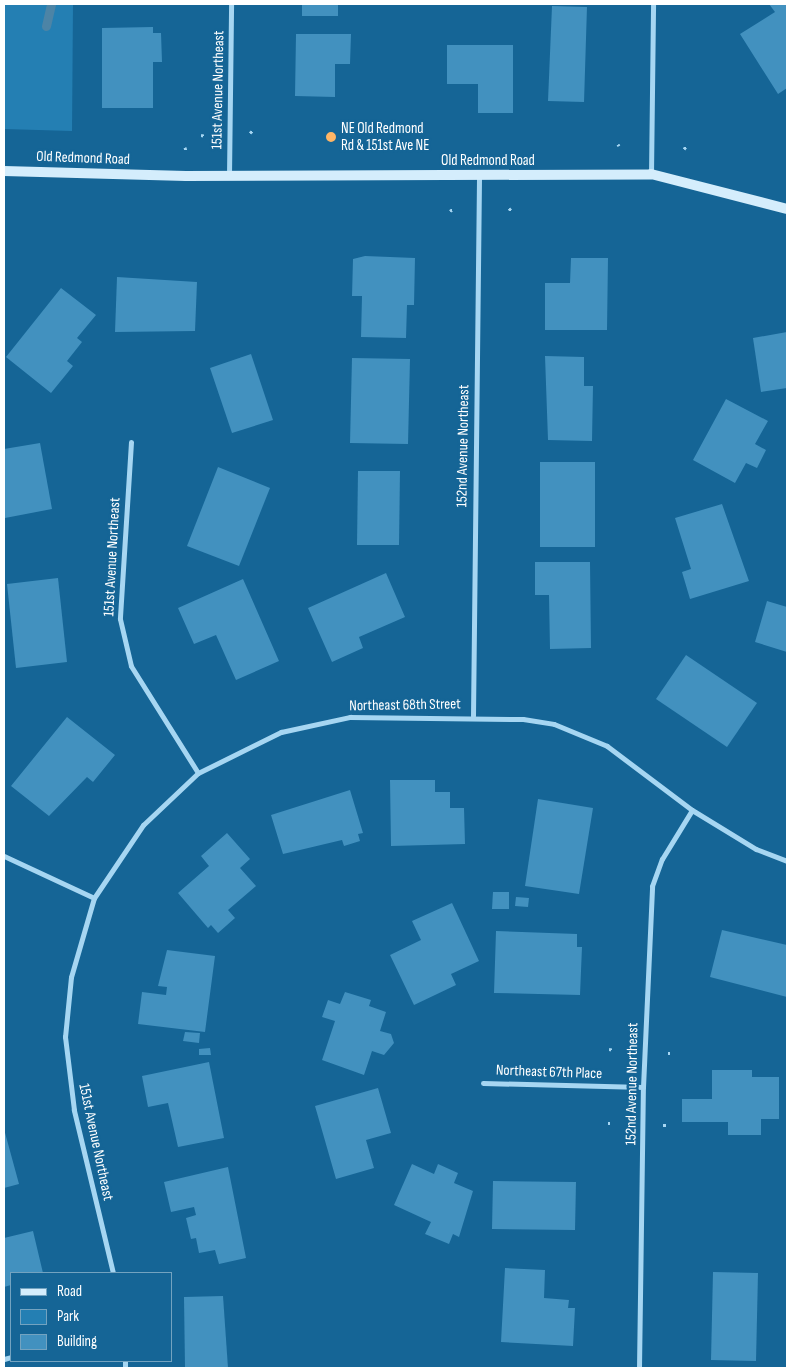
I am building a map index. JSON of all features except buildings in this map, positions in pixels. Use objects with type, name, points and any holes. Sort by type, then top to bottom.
[{"type":"main road","name":"Old Redmond Road","points":[[4,171],[229,176],[651,174],[787,209]]},
{"type":"street","name":"151st Avenue Northeast","points":[[229,176],[231,4]]},
{"type":"street","points":[[651,174],[653,4]]},
{"type":"street","name":"152nd Avenue Northeast","points":[[473,716],[479,176]]},
{"type":"street","name":"151st Avenue Northeast","points":[[131,442],[120,619],[131,666],[198,773]]},
{"type":"street","name":"Northeast 68th Street","points":[[94,898],[143,825],[198,773],[281,732],[350,717],[473,716],[523,719],[577,731],[607,746],[692,810],[756,849],[787,861]]},
{"type":"street","name":"152nd Avenue Northeast","points":[[639,1368],[643,1087],[652,886],[662,859],[692,810]]},
{"type":"street","points":[[4,856],[94,898]]},
{"type":"street","name":"151st Avenue Northeast","points":[[94,898],[71,977],[65,1037],[74,1110],[114,1272]]},
{"type":"street","name":"Northeast 67th Place","points":[[483,1083],[643,1087]]},
{"type":"path","points":[[201,135],[206,136]]},
{"type":"path","points":[[450,211],[454,208]]},
{"type":"path","points":[[509,208],[513,213]]},
{"type":"path","points":[[664,1125],[670,1125]]},
{"type":"green space","points":[[4,4],[73,4],[72,131],[4,129]]},
{"type":"waterway","points":[[46,26],[51,4]]},
{"type":"place","name":"NE Old Redmond Rd & 151st Ave NE","points":[[331,137]]}]
